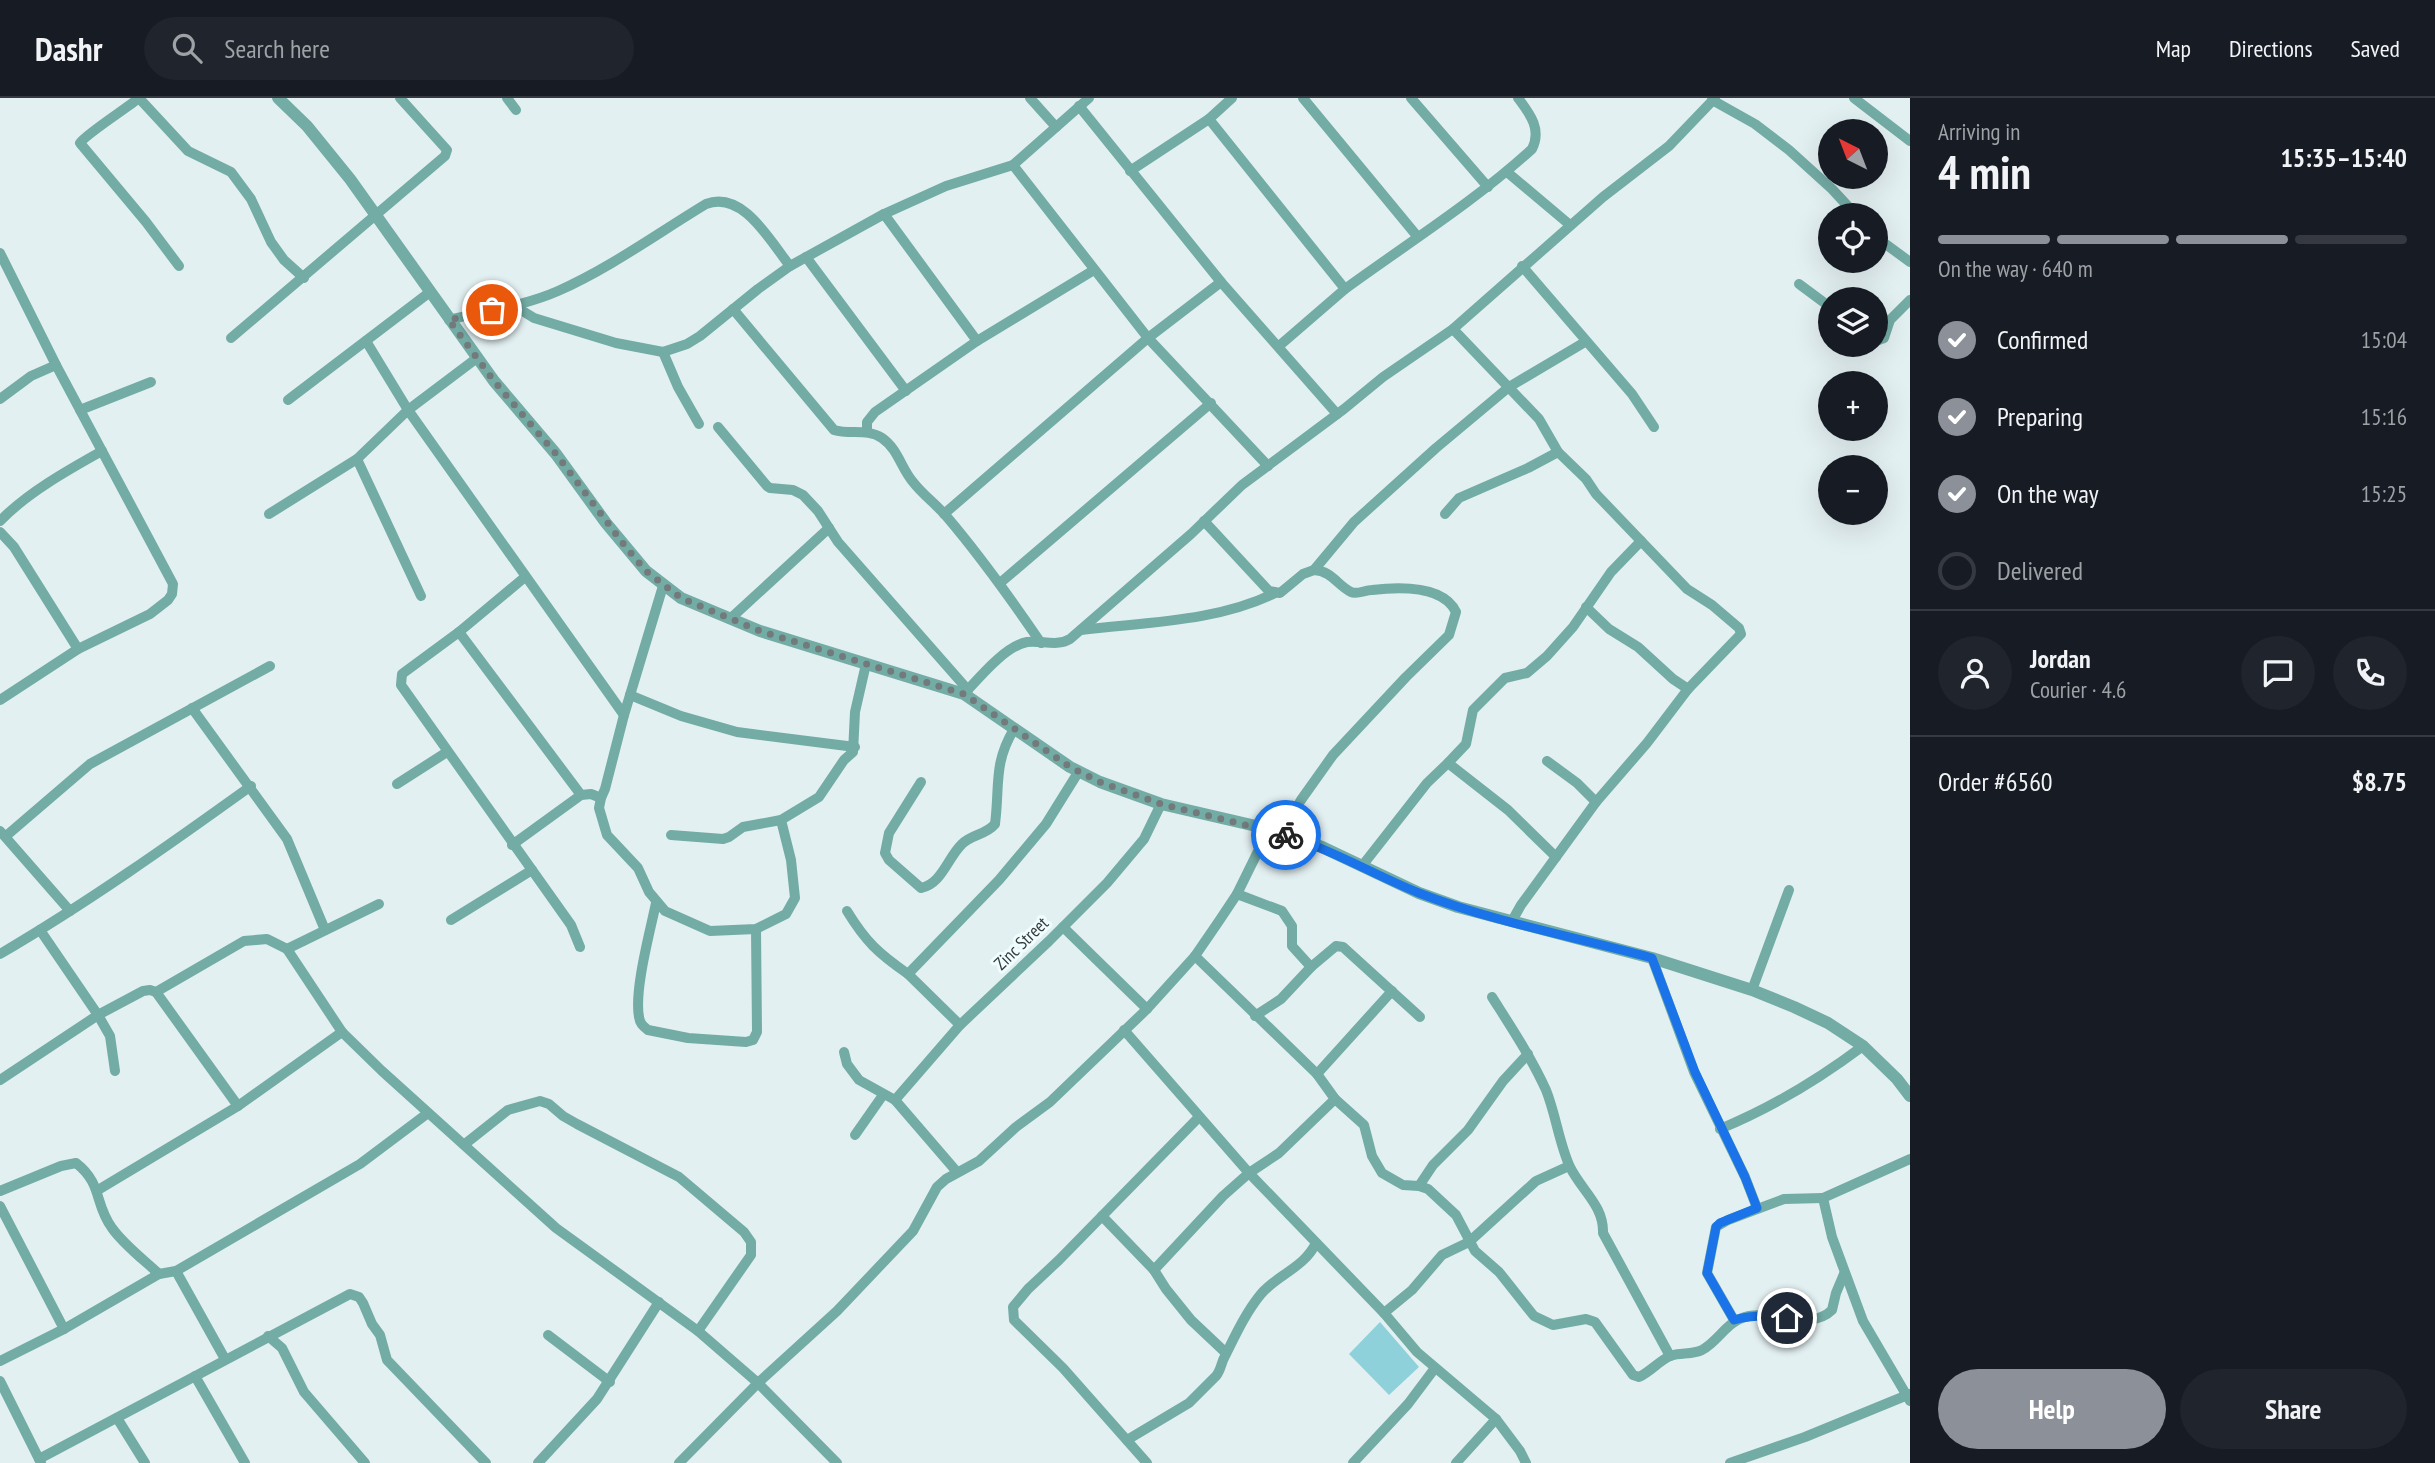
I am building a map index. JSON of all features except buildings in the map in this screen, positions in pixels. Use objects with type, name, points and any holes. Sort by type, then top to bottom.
[{"type":"street","points":[[179,266],[80,143],[85,136],[120,114],[139,98],[188,151],[231,172],[251,199],[271,242],[284,260],[304,278]]},
{"type":"street","points":[[278,98],[307,125],[350,179],[477,358],[556,454],[618,538],[646,571],[663,586],[693,604],[730,619],[866,664],[966,692]]},
{"type":"street","points":[[231,338],[447,153],[400,98]]},
{"type":"street","points":[[507,98],[516,110]]},
{"type":"street","points":[[1030,98],[1056,127]]},
{"type":"street","points":[[513,305],[534,318],[616,342],[663,352],[687,344],[790,266],[884,214],[946,186],[1013,165],[1089,98]]},
{"type":"street","points":[[1130,171],[1209,119],[1232,98]]},
{"type":"street","points":[[1303,98],[1417,236]]},
{"type":"street","points":[[1411,98],[1488,187]]},
{"type":"street","points":[[1279,346],[1345,289],[1417,236],[1448,218],[1532,149],[1537,139],[1532,118],[1518,98]]},
{"type":"street","points":[[1854,98],[1909,138]]},
{"type":"street","points":[[966,692],[992,664],[1027,642],[1065,642],[1242,485],[1383,377],[1453,329],[1570,225],[1640,167],[1670,146],[1713,99],[1755,124],[1788,149],[1845,203]]},
{"type":"street","points":[[1079,106],[1221,282],[1337,414]]},
{"type":"street","points":[[1209,119],[1345,289]]},
{"type":"street","points":[[1013,165],[1148,338],[1268,466]]},
{"type":"street","points":[[1507,172],[1570,225]]},
{"type":"street","points":[[449,320],[513,305],[567,286],[716,200],[740,207],[790,266]]},
{"type":"street","points":[[884,214],[977,341]]},
{"type":"street","points":[[1888,246],[1910,262]]},
{"type":"street","points":[[0,253],[56,365],[173,584],[168,600],[150,614],[78,649],[0,700]]},
{"type":"street","points":[[806,257],[906,391]]},
{"type":"street","points":[[1522,266],[1632,394],[1654,427]]},
{"type":"street","points":[[867,432],[867,422],[875,412],[977,341],[1094,270]]},
{"type":"street","points":[[944,514],[1148,338],[1221,282]]},
{"type":"street","points":[[1799,284],[1818,298]]},
{"type":"street","points":[[288,400],[430,292]]},
{"type":"street","points":[[1888,326],[1890,320],[1910,300]]},
{"type":"street","points":[[733,309],[834,430],[843,433],[867,432],[884,439],[896,452],[910,478],[944,514],[1000,583],[1041,643]]},
{"type":"street","points":[[1453,329],[1539,419],[1558,452],[1581,473],[1596,494],[1687,589],[1712,605],[1739,628],[1741,634],[1688,689],[1647,743],[1595,802],[1512,921]]},
{"type":"street","points":[[366,341],[408,410],[624,715]]},
{"type":"street","points":[[1314,570],[1354,522],[1436,448],[1509,387],[1585,342]]},
{"type":"street","points":[[663,352],[678,387],[699,424]]},
{"type":"street","points":[[269,514],[356,459],[408,410],[477,358]]},
{"type":"street","points":[[0,399],[31,376],[56,365]]},
{"type":"street","points":[[80,410],[151,382]]},
{"type":"street","points":[[1000,583],[1211,403]]},
{"type":"street","points":[[718,427],[767,486],[793,490],[803,495],[818,511],[838,542],[966,692],[1014,729],[1079,771],[1100,782],[1161,804],[1275,831],[1322,847],[1419,893],[1458,907],[1652,958],[1752,990],[1807,1012],[1863,1046],[1897,1079],[1910,1096]]},
{"type":"street","points":[[0,521],[10,510],[73,467],[102,451]]},
{"type":"street","points":[[1445,514],[1459,498],[1479,487],[1528,468],[1558,452]]},
{"type":"street","points":[[356,459],[421,596]]},
{"type":"street","points":[[1204,521],[1269,591],[1275,593]]},
{"type":"street","points":[[730,619],[829,528]]},
{"type":"street","points":[[0,532],[14,547],[78,649]]},
{"type":"street","points":[[1362,866],[1427,783],[1466,744],[1473,710],[1505,678],[1527,673],[1547,656],[1573,627],[1611,572],[1641,541]]},
{"type":"street","points":[[679,1463],[758,1383],[837,1311],[904,1241],[913,1231],[937,1187],[957,1172],[979,1161],[1016,1127],[1050,1102],[1147,1009],[1195,956],[1275,831],[1333,755],[1449,635],[1457,612],[1452,603],[1428,591],[1371,590],[1355,593],[1322,570],[1314,570],[1303,574],[1280,593],[1250,606],[1188,618],[1081,629]]},
{"type":"street","points":[[525,577],[459,632],[402,674],[401,685],[571,925],[580,947]]},
{"type":"street","points":[[663,586],[624,715],[606,789],[601,798],[599,808],[607,835],[638,868],[656,903],[664,911],[710,931],[756,929],[786,914],[795,898],[791,860],[781,820]]},
{"type":"street","points":[[1586,607],[1609,629],[1638,647],[1688,689]]},
{"type":"street","points":[[459,632],[581,795]]},
{"type":"street","points":[[671,835],[729,838],[743,827],[781,820],[819,797],[855,747],[855,712],[866,664]]},
{"type":"street","points":[[70,911],[3,833],[90,764],[270,666]]},
{"type":"street","points":[[630,695],[681,716],[737,732],[855,747]]},
{"type":"street","points":[[192,708],[287,839],[326,930]]},
{"type":"street","points":[[921,782],[889,833],[885,853],[889,860],[921,888],[932,884],[965,841],[984,834],[995,824],[997,774],[1004,746],[1014,729]]},
{"type":"street","points":[[397,784],[447,752]]},
{"type":"street","points":[[1547,761],[1577,783],[1595,802]]},
{"type":"street","points":[[1448,763],[1508,810],[1556,857]]},
{"type":"street","points":[[908,974],[999,880],[1046,824],[1079,771]]},
{"type":"street","points":[[0,954],[156,855],[251,786]]},
{"type":"street","points":[[512,845],[581,795],[591,794],[601,798]]},
{"type":"street","name":"Zinc Street","points":[[895,1100],[960,1025],[1107,883],[1143,839],[1161,804]]},
{"type":"street","points":[[451,920],[532,870]]},
{"type":"street","points":[[1752,990],[1789,890]]},
{"type":"street","points":[[1237,894],[1282,911],[1292,926],[1292,946],[1311,967]]},
{"type":"street","points":[[656,903],[642,970],[638,1013],[639,1021],[648,1030],[688,1038],[746,1042],[753,1040],[757,1032],[756,929]]},
{"type":"street","points":[[287,949],[379,904]]},
{"type":"street","points":[[847,911],[863,937],[879,954],[908,974],[960,1025]]},
{"type":"street","points":[[1063,927],[1147,1009]]},
{"type":"street","points":[[40,930],[110,1036],[115,1071]]},
{"type":"street","points":[[156,992],[244,941],[267,939],[287,949],[342,1032],[428,1113],[556,1227],[698,1331],[758,1383],[837,1463]]},
{"type":"street","points":[[1255,1016],[1281,999],[1311,967],[1336,946],[1343,947],[1420,1017]]},
{"type":"street","points":[[1195,956],[1317,1074],[1335,1099],[1364,1125],[1373,1156],[1382,1173],[1403,1185],[1428,1189],[1456,1215],[1475,1251],[1499,1272],[1534,1316],[1553,1325],[1586,1320],[1595,1322],[1633,1375],[1639,1377],[1649,1372],[1670,1356],[1703,1349],[1734,1320],[1768,1315],[1819,1319],[1832,1310],[1844,1274]]},
{"type":"street","points":[[1652,958],[1685,1049],[1757,1208]]},
{"type":"street","points":[[0,1080],[98,1015],[142,991],[150,990],[156,992],[238,1107]]},
{"type":"street","points":[[1317,1074],[1392,991]]},
{"type":"street","points":[[1492,997],[1528,1054],[1546,1092],[1569,1166],[1583,1190],[1599,1209],[1603,1220],[1603,1233],[1670,1356]]},
{"type":"street","points":[[1124,1030],[1248,1173],[1384,1313],[1417,1352],[1496,1419],[1520,1451],[1525,1463]]},
{"type":"street","points":[[98,1190],[238,1107],[342,1032]]},
{"type":"street","points":[[1720,1129],[1777,1102],[1863,1046]]},
{"type":"street","points":[[844,1052],[847,1064],[859,1080],[895,1100],[957,1172]]},
{"type":"street","points":[[1419,1186],[1433,1165],[1468,1130],[1503,1081],[1528,1054]]},
{"type":"street","points":[[855,1135],[883,1095]]},
{"type":"street","points":[[1154,1270],[1204,1215],[1248,1173],[1279,1153],[1335,1099]]},
{"type":"street","points":[[465,1144],[508,1110],[540,1101],[619,1148],[679,1177],[744,1232],[752,1249],[751,1255],[698,1331]]},
{"type":"street","points":[[0,1361],[64,1329],[159,1274],[176,1271],[360,1164],[428,1113]]},
{"type":"street","points":[[1147,1463],[1063,1368],[1028,1335],[1012,1315],[1013,1307],[1199,1116]]},
{"type":"street","points":[[1734,1320],[1707,1273],[1711,1245],[1716,1227],[1720,1223],[1784,1199],[1823,1198],[1910,1158]]},
{"type":"street","points":[[0,1191],[61,1166],[76,1163],[86,1171],[98,1190],[102,1212],[113,1230],[159,1274]]},
{"type":"street","points":[[1384,1313],[1412,1290],[1442,1255],[1469,1241],[1536,1181],[1569,1166]]},
{"type":"street","points":[[1730,1463],[1745,1461],[1909,1396],[1863,1321],[1844,1274],[1823,1198]]},
{"type":"street","points":[[0,1206],[64,1329]]},
{"type":"street","points":[[1102,1216],[1154,1270],[1191,1320],[1226,1353]]},
{"type":"street","points":[[1127,1440],[1189,1403],[1220,1371],[1226,1353],[1261,1293],[1305,1261],[1316,1243]]},
{"type":"street","points":[[176,1271],[225,1359]]},
{"type":"street","points":[[0,1381],[40,1461],[345,1295],[355,1294],[363,1303],[380,1335],[387,1360],[486,1463]]},
{"type":"street","points":[[538,1463],[610,1382],[659,1302]]},
{"type":"street","points":[[548,1335],[610,1382]]},
{"type":"street","points":[[268,1336],[282,1348],[304,1392],[365,1463]]},
{"type":"street","points":[[1353,1463],[1408,1404],[1435,1368]]},
{"type":"street","points":[[195,1376],[245,1463]]},
{"type":"street","points":[[117,1418],[145,1463]]},
{"type":"street","points":[[1456,1463],[1496,1419]]},
{"type":"shaded area","points":[[1380,1322],[1419,1367],[1389,1395],[1349,1354]]},
{"type":"way so far","points":[[492,310],[449,320],[625,546],[646,571],[681,598],[760,631],[964,694],[1070,767],[1100,782],[1161,804],[1286,835]]},
{"type":"route","points":[[1286,835],[1322,847],[1419,893],[1458,907],[1652,958],[1695,1072],[1757,1208],[1716,1227],[1706,1269],[1709,1279],[1734,1320],[1768,1315],[1787,1318]]}]
